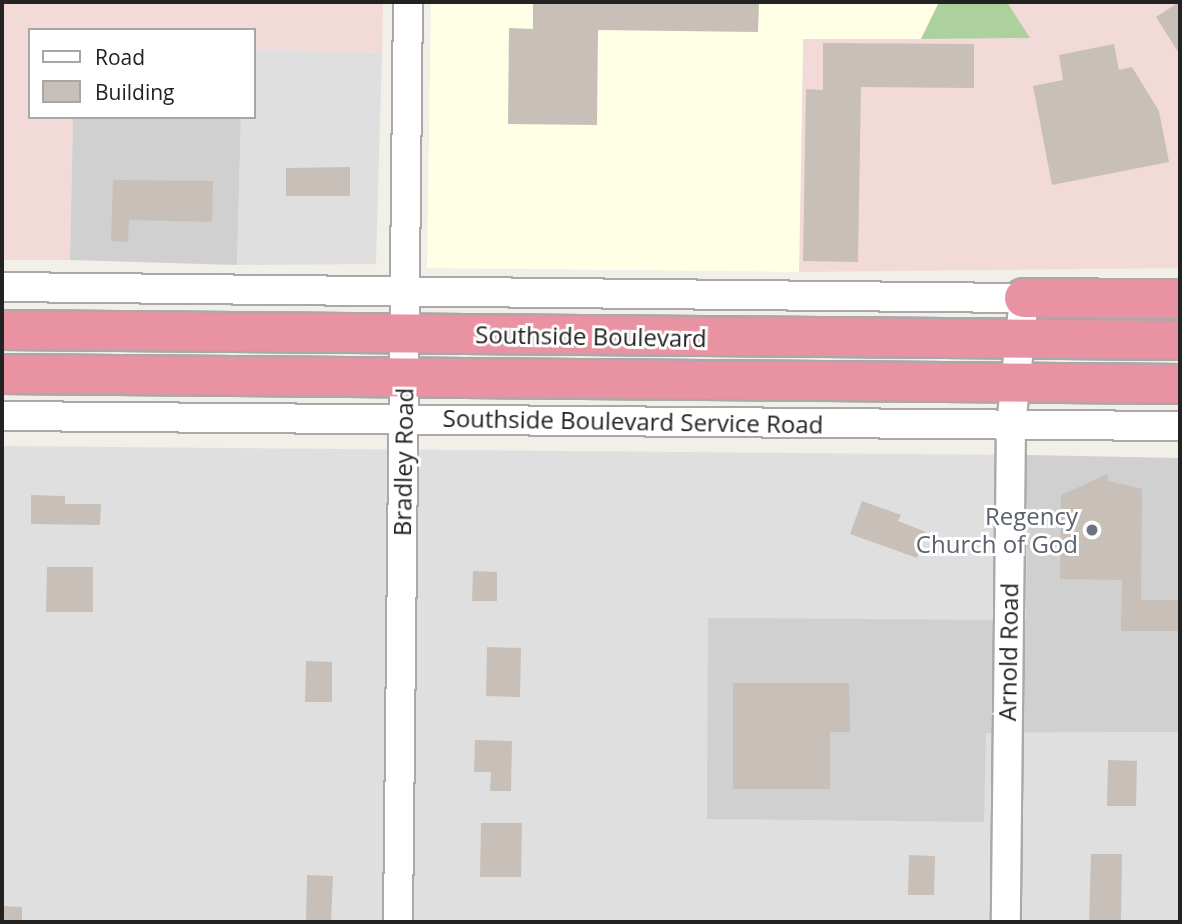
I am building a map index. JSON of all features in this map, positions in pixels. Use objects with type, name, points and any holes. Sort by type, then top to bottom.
[{"type":"highway","points":[[1024,298],[1180,299]]},
{"type":"highway","name":"Southside Boulevard","points":[[2,330],[1180,340]]},
{"type":"highway","name":"Southside Boulevard","points":[[2,374],[1180,384]]},
{"type":"street","name":"Bradley Road","points":[[398,922],[408,2]]},
{"type":"street","points":[[2,287],[1024,298]]},
{"type":"street","name":"Arnold Road","points":[[1006,922],[1011,425],[1024,298]]},
{"type":"street","name":"Southside Boulevard Service Road","points":[[2,416],[1180,426]]},
{"type":"shaded area","points":[[2,2],[383,2],[382,53],[256,49],[256,28],[28,28],[28,119],[73,119],[70,260],[2,260]]},
{"type":"shaded area","points":[[431,2],[939,2],[921,39],[803,39],[799,272],[427,268]]},
{"type":"shaded area","points":[[1007,2],[1180,2],[1180,268],[799,272],[803,39],[1029,38]]},
{"type":"shaded area","points":[[256,49],[382,53],[376,264],[237,265],[241,119],[256,119]]},
{"type":"shaded area","points":[[73,119],[241,119],[237,265],[70,260]]},
{"type":"shaded area","points":[[2,446],[1027,455],[1026,620],[708,619],[983,822],[986,733],[1180,732],[1180,922],[2,922]]},
{"type":"shaded area","points":[[1027,455],[1180,458],[1180,732],[986,733],[984,822],[707,819],[708,618],[1026,620]]},
{"type":"green space","points":[[939,2],[1007,2],[1030,38],[921,39]]},
{"type":"building","points":[[533,2],[759,2],[758,32],[598,30],[597,125],[508,124],[509,28],[533,29]]},
{"type":"building","points":[[1180,2],[1180,55],[1156,17]]},
{"type":"building","points":[[823,43],[974,44],[974,88],[861,87],[858,262],[803,261],[806,89],[823,90]]},
{"type":"building","points":[[1114,44],[1119,70],[1132,67],[1159,111],[1169,162],[1052,185],[1033,86],[1063,80],[1059,55]]},
{"type":"building","points":[[350,167],[350,196],[286,196],[286,168]]},
{"type":"building","points":[[113,180],[213,181],[212,222],[129,220],[128,242],[111,241]]},
{"type":"building","points":[[1108,474],[1108,481],[1142,489],[1141,600],[1180,600],[1180,631],[1121,631],[1122,580],[1060,579],[1061,495]]},
{"type":"building","points":[[31,495],[65,496],[65,504],[101,504],[100,525],[31,524]]},
{"type":"building","points":[[862,501],[901,515],[898,521],[926,532],[917,558],[850,534]]},
{"type":"building","points":[[47,567],[93,567],[93,612],[46,612]]},
{"type":"building","points":[[473,571],[497,572],[497,601],[472,601]]},
{"type":"building","points":[[487,647],[521,648],[520,697],[486,696]]},
{"type":"building","points":[[306,661],[332,662],[332,702],[305,702]]},
{"type":"building","points":[[733,683],[849,683],[850,732],[830,732],[830,789],[733,789]]},
{"type":"building","points":[[475,740],[512,741],[511,791],[490,791],[491,772],[474,772]]},
{"type":"building","points":[[1108,760],[1137,761],[1136,806],[1107,806]]},
{"type":"building","points":[[481,823],[522,823],[521,877],[480,877]]},
{"type":"building","points":[[1091,854],[1122,854],[1121,922],[1089,922]]},
{"type":"building","points":[[909,855],[935,856],[934,895],[908,895]]},
{"type":"building","points":[[307,875],[333,876],[331,922],[306,922]]},
{"type":"building","points":[[2,906],[22,907],[22,922],[2,922]]},
{"type":"place","name":"Regency Church of God","points":[[1092,530]]}]
